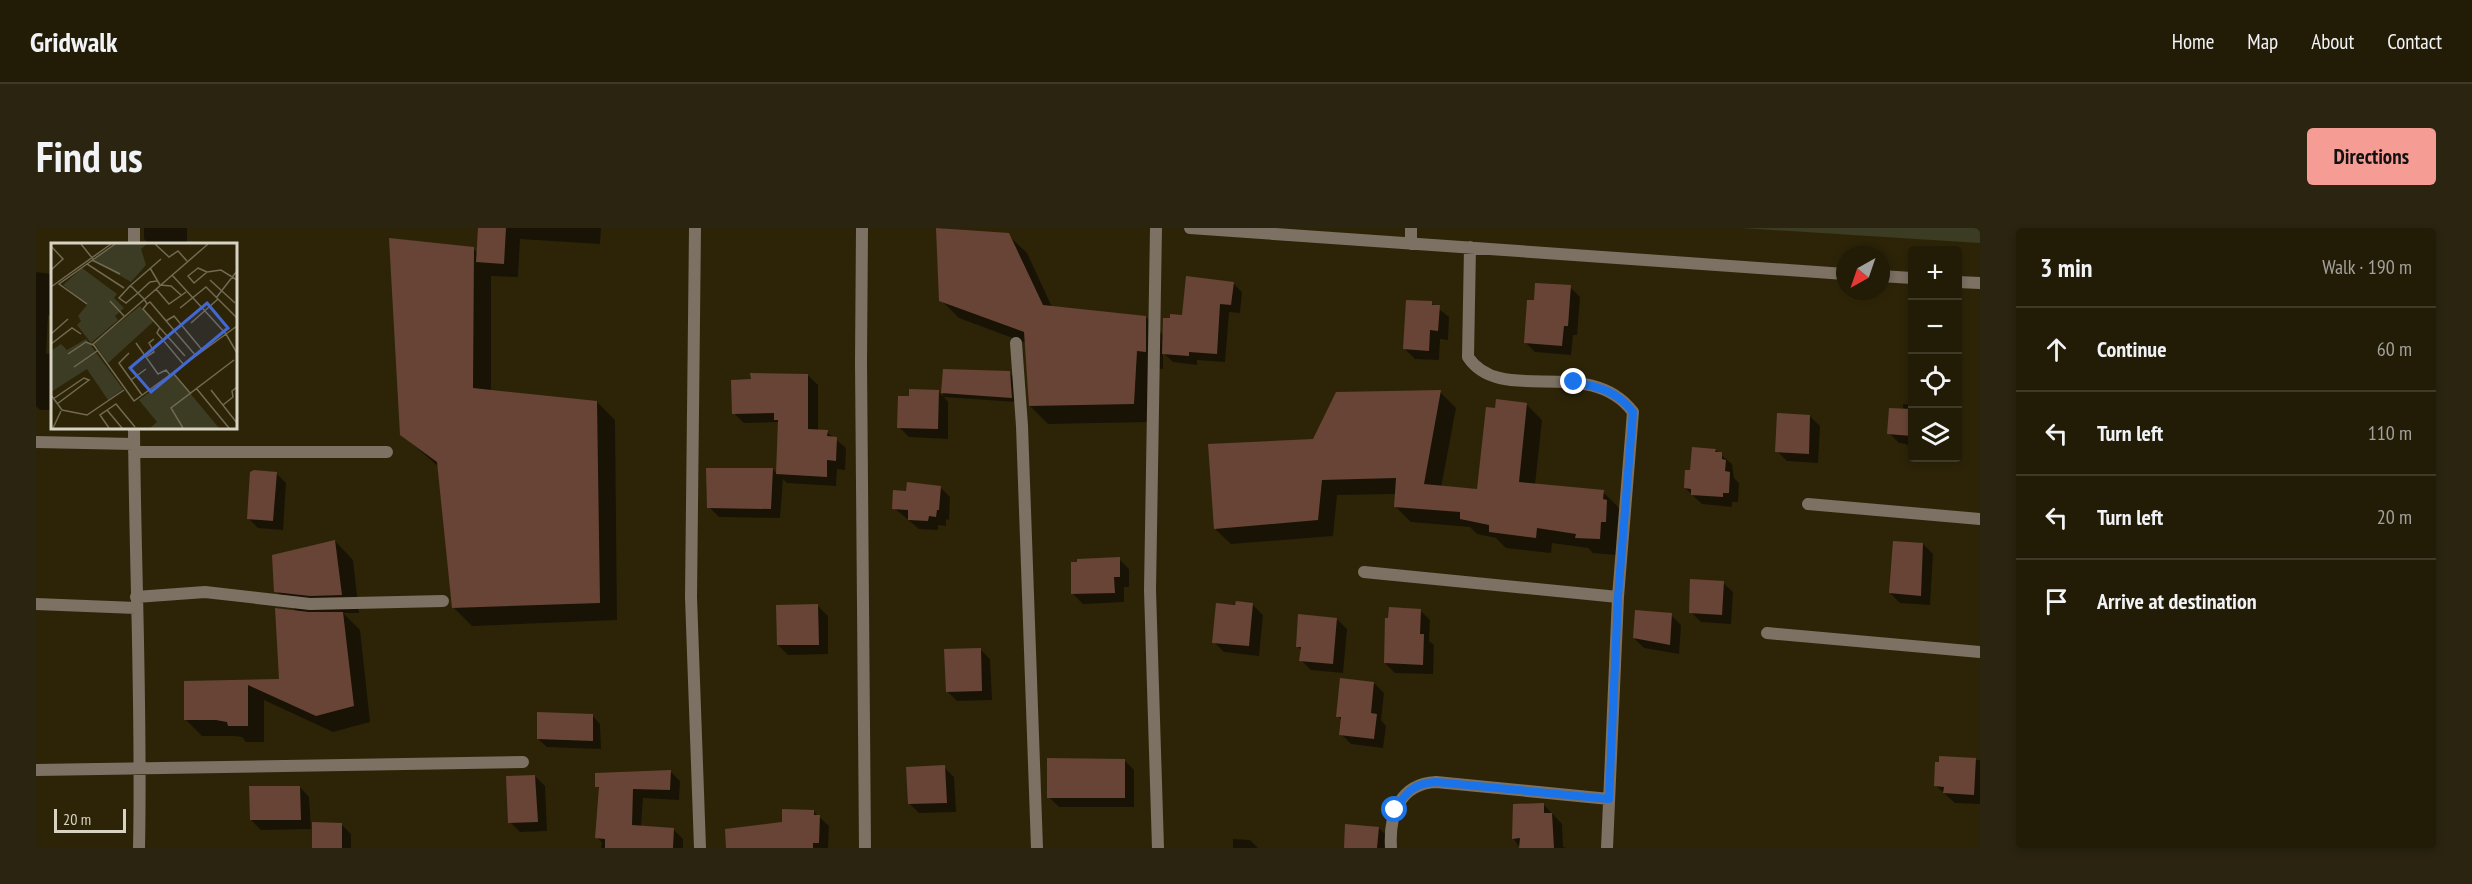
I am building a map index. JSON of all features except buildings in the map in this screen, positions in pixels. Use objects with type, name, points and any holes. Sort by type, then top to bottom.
[{"type":"street","points":[[695,228],[691,597],[700,848]]},
{"type":"street","points":[[862,228],[865,848]]},
{"type":"street","points":[[1156,228],[1150,590],[1158,848]]},
{"type":"street","points":[[1190,228],[1836,273]]},
{"type":"street","points":[[1411,228],[1411,244]]},
{"type":"street","points":[[1470,248],[1468,357],[1476,370],[1493,378],[1574,382],[1605,388],[1623,399],[1633,412],[1618,597],[1607,848]]},
{"type":"street","points":[[1890,277],[1908,278]]},
{"type":"street","points":[[1962,282],[1980,283]]},
{"type":"street","points":[[1016,344],[1022,426],[1037,848]]},
{"type":"street","points":[[134,429],[141,767],[140,848]]},
{"type":"street","points":[[36,442],[134,448],[387,452]]},
{"type":"street","points":[[1808,504],[1980,519]]},
{"type":"street","points":[[1364,572],[1618,597]]},
{"type":"street","points":[[36,604],[136,603],[205,592],[310,604],[443,601]]},
{"type":"street","points":[[1767,633],[1980,652]]},
{"type":"street","points":[[36,770],[523,762]]},
{"type":"street","points":[[1392,848],[1395,810],[1406,793],[1421,783],[1436,782],[1609,799]]},
{"type":"green space","points":[[1741,228],[1980,228],[1980,243]]},
{"type":"route","points":[[1395,810],[1406,793],[1421,783],[1436,782],[1609,799],[1618,597],[1633,412],[1623,399],[1605,388],[1574,382]]}]
